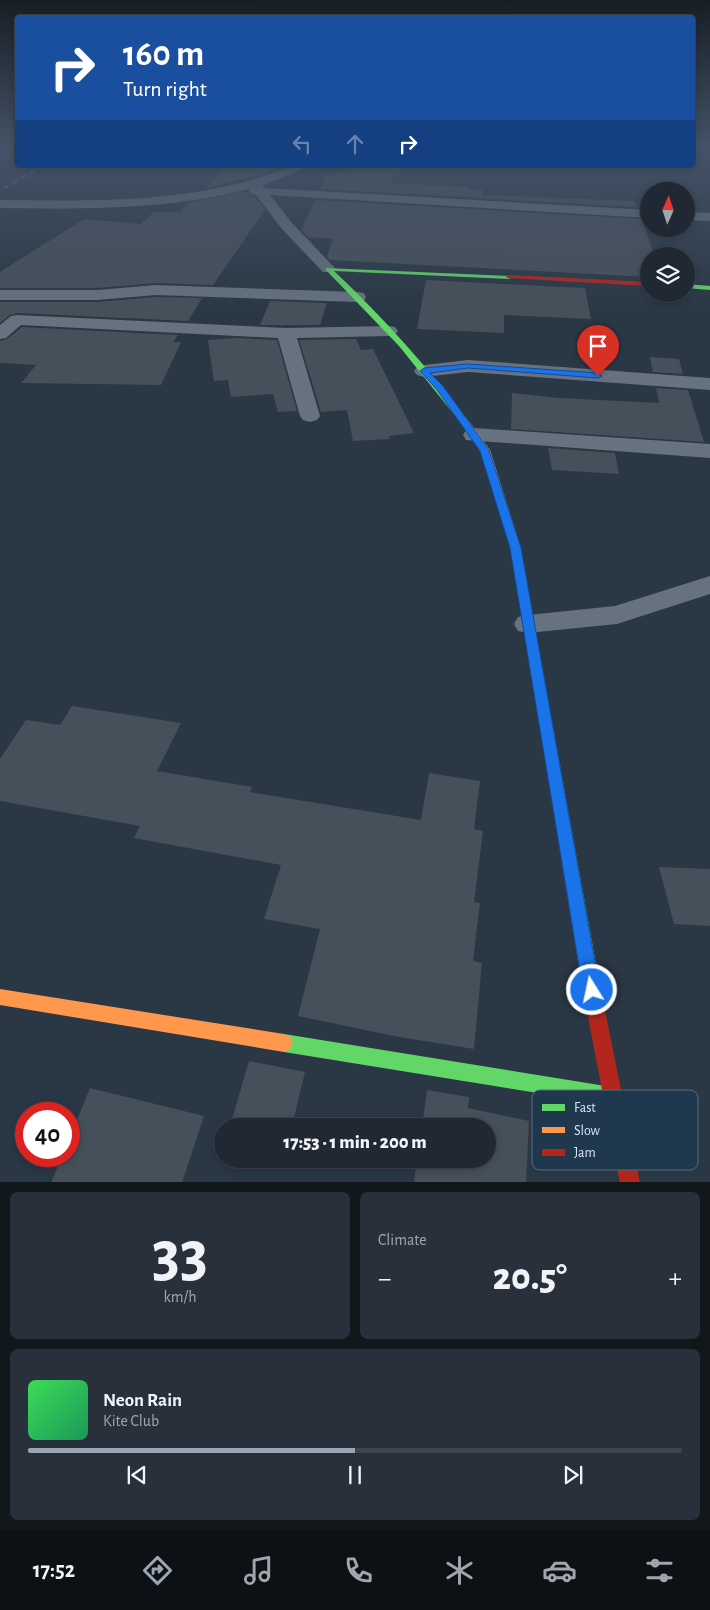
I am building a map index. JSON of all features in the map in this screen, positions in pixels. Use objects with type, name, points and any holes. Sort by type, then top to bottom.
[{"type":"street","points":[[0,204],[154,202]]},
{"type":"street","points":[[269,202],[287,226],[358,297],[440,388],[485,450],[516,548],[598,1029],[611,1090]]},
{"type":"street","points":[[449,202],[640,213]]},
{"type":"street","points":[[695,216],[710,217]]},
{"type":"street","points":[[328,269],[640,284]]},
{"type":"street","points":[[695,287],[710,288]]},
{"type":"street","points":[[0,295],[97,295],[156,290],[358,297]]},
{"type":"street","points":[[120,325],[156,290]]},
{"type":"street","points":[[0,334],[17,320],[286,334],[389,331]]},
{"type":"street","points":[[286,334],[310,416]]},
{"type":"street","points":[[424,371],[468,366],[710,384]]},
{"type":"street","points":[[474,435],[710,451]]},
{"type":"street","points":[[528,624],[617,616],[710,585]]},
{"type":"street","points":[[0,997],[575,1090]]},
{"type":"building","points":[[190,202],[259,202],[265,210],[213,285],[156,283],[97,288],[0,288],[0,272],[84,219],[141,224],[154,212],[180,212]]},
{"type":"building","points":[[314,202],[352,202],[640,219],[640,238],[648,238],[651,247],[640,247],[640,277],[330,260],[327,257],[333,239],[308,237],[301,230]]},
{"type":"building","points":[[552,202],[634,202],[638,207]]},
{"type":"building","points":[[426,280],[585,288],[591,319],[504,315],[504,333],[417,329]]},
{"type":"building","points":[[156,297],[202,298],[188,321],[17,313],[10,315],[0,323],[0,302],[97,302]]},
{"type":"building","points":[[270,301],[327,303],[320,325],[260,325]]},
{"type":"building","points":[[22,327],[178,335],[173,342],[181,342],[161,385],[21,383],[36,365],[0,363],[0,341],[7,339]]},
{"type":"building","points":[[235,338],[277,340],[297,411],[278,412],[273,394],[231,397],[228,380],[214,381],[208,340]]},
{"type":"building","points":[[356,339],[361,350],[373,349],[414,433],[389,436],[389,439],[353,441],[347,410],[321,412],[299,340]]},
{"type":"building","points":[[650,357],[679,359],[683,374],[653,372]]},
{"type":"building","points":[[656,388],[688,390],[704,442],[511,429],[512,393],[559,398],[659,403]]},
{"type":"building","points":[[548,448],[615,453],[619,474],[552,470]]},
{"type":"building","points":[[72,706],[181,723],[157,771],[252,787],[250,792],[421,820],[429,773],[480,781],[474,829],[483,831],[474,902],[480,903],[473,961],[482,963],[474,1049],[399,1037],[298,1016],[320,929],[264,919],[281,865],[134,838],[140,826],[0,801],[0,759],[26,720],[60,725]]},
{"type":"building","points":[[659,867],[710,869],[710,926],[674,924]]},
{"type":"building","points":[[249,1061],[305,1072],[294,1118],[232,1118]]},
{"type":"building","points":[[90,1088],[204,1116],[182,1182],[51,1182],[58,1167],[80,1167],[80,1112]]},
{"type":"building","points":[[427,1090],[469,1097],[468,1108],[529,1121],[526,1182],[414,1182],[416,1168],[496,1168],[496,1118],[423,1118]]},
{"type":"traffic: fast","points":[[468,426],[402,344],[366,305],[328,269],[509,277]]},
{"type":"traffic: fast","points":[[695,287],[710,288]]},
{"type":"traffic: fast","points":[[540,688],[591,986]]},
{"type":"traffic: fast","points":[[284,1043],[575,1090]]},
{"type":"traffic: slow","points":[[468,426],[485,450],[516,548],[540,688]]},
{"type":"traffic: slow","points":[[0,997],[284,1043]]},
{"type":"traffic: jam","points":[[509,277],[640,284]]},
{"type":"traffic: jam","points":[[591,986],[612,1090]]},
{"type":"traffic: jam","points":[[627,1170],[630,1182]]},
{"type":"route","points":[[592,990],[516,548],[485,450],[440,388],[424,371],[468,366],[598,376]]}]
